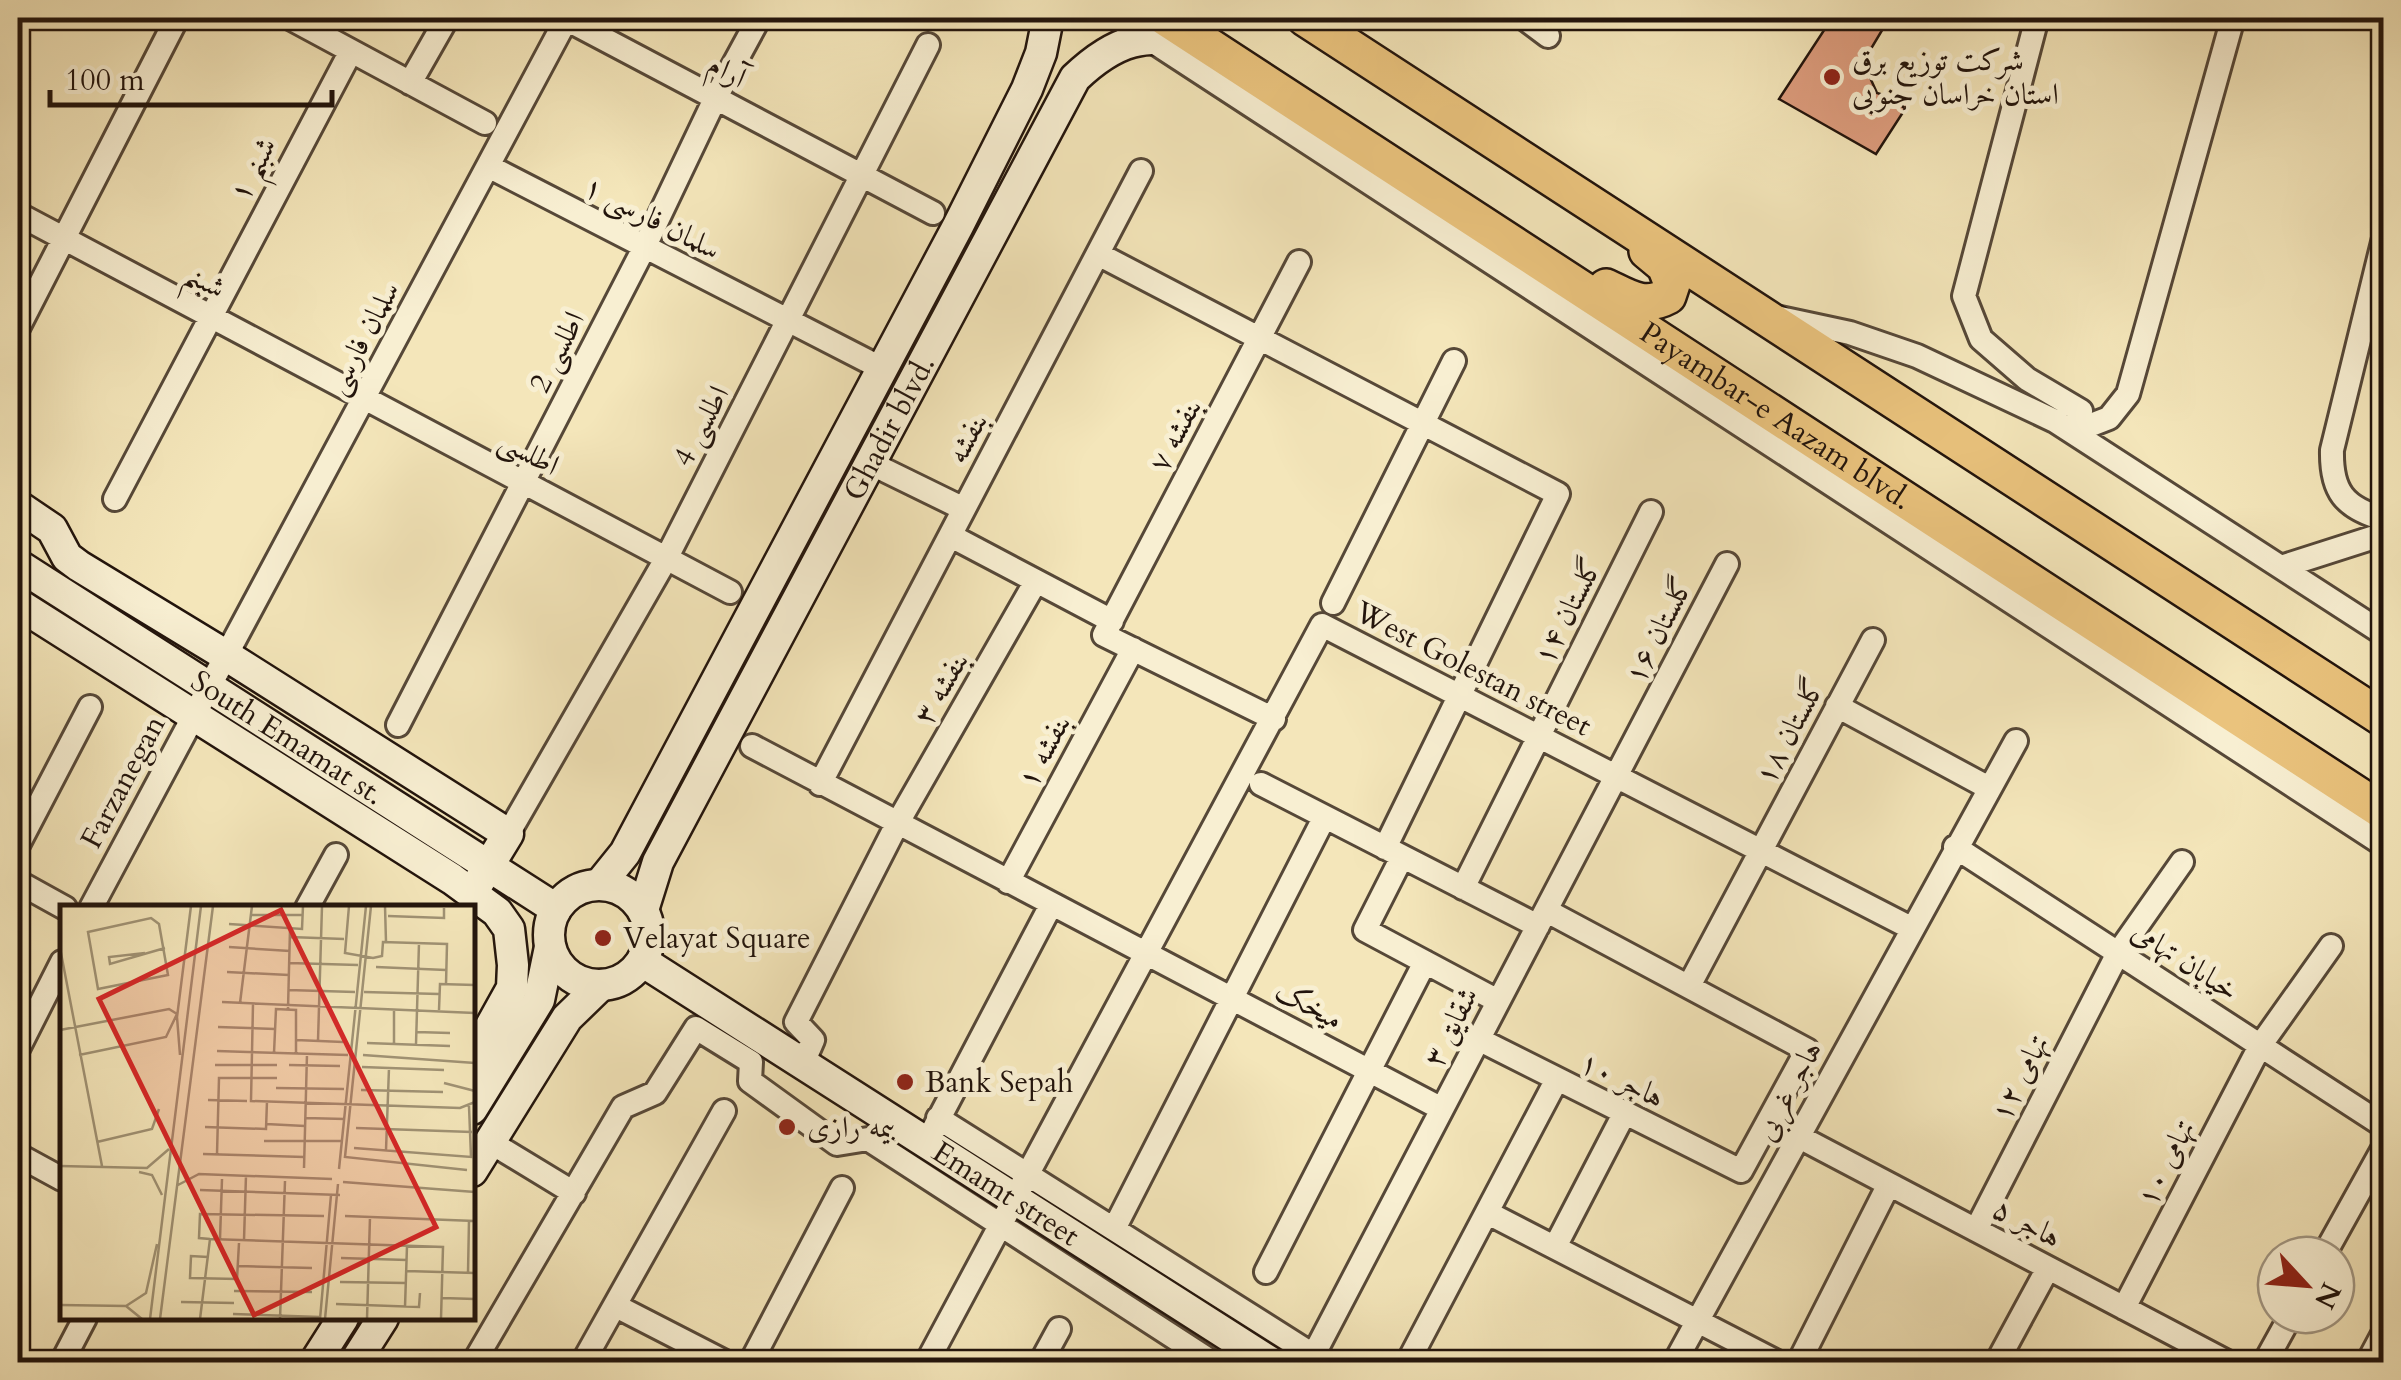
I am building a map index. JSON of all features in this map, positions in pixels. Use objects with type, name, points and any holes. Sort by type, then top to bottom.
[{"type":"main road","name":"Ghadir blvd.","points":[[600,884],[626,853],[1026,89],[1042,53],[1048,18]]},
{"type":"main road","points":[[1310,20],[2384,719]]},
{"type":"main road","name":"Ghadir blvd.","points":[[643,910],[658,862],[1075,78],[1100,55],[1157,28]]},
{"type":"main road","name":"Payambar-e Aazam blvd.","points":[[1157,28],[1208,46],[2384,812]]},
{"type":"main road","points":[[1026,89],[1037,81],[1050,82],[1060,92],[1060,104]]},
{"type":"main road","points":[[1481,222],[1639,304],[1668,296],[1672,284],[1665,266],[1608,217]]},
{"type":"main road","points":[[19,511],[52,529],[67,558],[508,834],[472,893]]},
{"type":"main road","name":"South Emamat st.","points":[[18,565],[556,909]]},
{"type":"main road","points":[[18,604],[497,912],[509,928],[512,988],[475,1055]]},
{"type":"main road","points":[[475,1166],[566,1018],[601,985],[623,979],[642,961],[649,936],[643,910],[625,892],[600,884],[575,891],[556,909],[548,934],[555,959],[573,978],[601,985]]},
{"type":"main road","points":[[475,1104],[539,1000],[550,947]]},
{"type":"main road","name":"Emamt street","points":[[642,961],[803,1063],[875,1127],[932,1131],[1015,1200],[1270,1362]]},
{"type":"main road","points":[[315,1362],[342,1320]]},
{"type":"main road","points":[[356,1362],[382,1320]]},
{"type":"street","points":[[18,328],[177,18]]},
{"type":"street","points":[[290,18],[485,123]]},
{"type":"street","points":[[410,83],[447,18]]},
{"type":"street","name":"آرام","points":[[567,18],[933,213]]},
{"type":"street","name":"سلمان فارسی","points":[[210,685],[567,18]]},
{"type":"street","name":"اطلسی 2","points":[[398,726],[758,18]]},
{"type":"street","points":[[1117,18],[1157,28],[2384,846]]},
{"type":"street","points":[[1524,18],[1548,36]]},
{"type":"street","points":[[2037,18],[1964,296],[1981,339],[2027,379],[2081,411],[2073,432]]},
{"type":"street","points":[[2073,432],[2109,418],[2128,394],[2233,18]]},
{"type":"street","name":"اطلسی 4","points":[[508,834],[666,559],[928,45]]},
{"type":"street","name":"شبنم ۱","points":[[114,499],[351,50]]},
{"type":"street","name":"سلمان فارسی ۱","points":[[488,166],[881,368]]},
{"type":"street","name":"بنفشه","points":[[820,784],[1141,172]]},
{"type":"street","name":"شبنم","points":[[18,214],[364,400]]},
{"type":"street","points":[[2384,238],[2332,450],[2332,474],[2341,495],[2359,512],[2384,519]]},
{"type":"street","points":[[1098,254],[1558,494],[1459,696],[1365,930],[1498,1002]]},
{"type":"street","name":"بنفشه ۷","points":[[1108,628],[1299,262]]},
{"type":"street","points":[[1757,314],[1850,332],[1917,356],[2055,420],[2384,634]]},
{"type":"street","points":[[1333,603],[1454,361]]},
{"type":"street","name":"اطلسی","points":[[364,400],[730,592]]},
{"type":"street","points":[[870,462],[964,509]]},
{"type":"street","name":"گلستان ۱۴","points":[[1463,888],[1651,512]]},
{"type":"street","points":[[2280,567],[2384,534]]},
{"type":"street","points":[[950,536],[1036,581],[1133,649],[1274,719]]},
{"type":"street","name":"گلستان ۱۶","points":[[1542,919],[1727,564]]},
{"type":"street","name":"بنفشه ۳","points":[[803,1063],[813,1040],[796,1022],[897,824],[1036,581]]},
{"type":"street","name":"West Golestan street","points":[[928,1362],[1322,625],[1910,928]]},
{"type":"street","name":"گلستان ۱۸","points":[[1689,986],[1873,640]]},
{"type":"street","name":"بنفشه ۱","points":[[1008,882],[1133,649]]},
{"type":"street","name":"Farzanegan","points":[[92,905],[210,685]]},
{"type":"street","points":[[1837,706],[1989,788]]},
{"type":"street","points":[[18,845],[90,707]]},
{"type":"street","name":"هاجر غربی","points":[[1674,1362],[2016,741]]},
{"type":"street","points":[[752,746],[1147,954]]},
{"type":"street","points":[[1261,784],[1463,888],[1689,986],[1806,1050],[1769,1120]]},
{"type":"street","points":[[1114,1229],[1324,818]]},
{"type":"street","name":"خیابان تهامی","points":[[1954,848],[2384,1126]]},
{"type":"street","points":[[309,905],[336,855]]},
{"type":"street","name":"تهامی ۱۲","points":[[1976,1230],[2118,953],[2182,862]]},
{"type":"street","points":[[18,882],[60,905]]},
{"type":"street","points":[[932,1131],[1051,905]]},
{"type":"street","name":"شقایق ۳","points":[[1319,1359],[1364,1260],[1542,919]]},
{"type":"street","name":"تهامی ۱۰","points":[[2124,1308],[2260,1046],[2330,946]]},
{"type":"street","name":"میخک","points":[[1147,954],[1442,1109]]},
{"type":"street","points":[[1266,1272],[1425,962]]},
{"type":"street","points":[[18,1049],[60,966]]},
{"type":"street","points":[[474,1362],[623,1107],[655,1093],[696,1028],[751,1062],[750,1081],[838,1144],[875,1127],[1015,1200],[1114,1229],[1319,1359]]},
{"type":"street","name":"هاجر ۱۰","points":[[1478,1040],[1742,1172],[1769,1120]]},
{"type":"street","points":[[1408,1362],[1556,1081]]},
{"type":"street","points":[[584,1362],[724,1112]]},
{"type":"street","points":[[1555,1247],[1624,1114]]},
{"type":"street","name":"هاجر ۵","points":[[1769,1120],[2124,1308],[2202,1357],[2227,1362]]},
{"type":"street","points":[[490,1142],[574,1193]]},
{"type":"street","points":[[2335,1235],[2384,1147]]},
{"type":"street","points":[[18,1155],[60,1178]]},
{"type":"street","points":[[1799,1362],[1889,1184]]},
{"type":"street","points":[[750,1362],[842,1188]]},
{"type":"street","points":[[1015,1200],[1212,1362]]},
{"type":"street","points":[[1488,1213],[1777,1362]]},
{"type":"street","points":[[1997,1362],[2048,1268]]},
{"type":"street","points":[[616,1306],[725,1362]]},
{"type":"street","points":[[62,1362],[84,1320]]},
{"type":"street","points":[[1042,1362],[1059,1329]]},
{"type":"street","points":[[2368,1362],[2384,1332]]},
{"type":"street","points":[[2266,1362],[2281,1335]]},
{"type":"building","name":"شرکت توزیع برق استان خراسان جنوبی","points":[[1832,18],[1865,18],[1884,27],[1863,62],[1877,93],[1909,103],[1876,154],[1779,99]]},
{"type":"place","name":"شرکت توزیع برق استان خراسان جنوبی","points":[[1832,77]]},
{"type":"place","name":"Velayat Square","points":[[603,938]]},
{"type":"place","name":"Bank Sepah","points":[[905,1082]]},
{"type":"place","name":"بیمه رازی","points":[[787,1127]]}]
